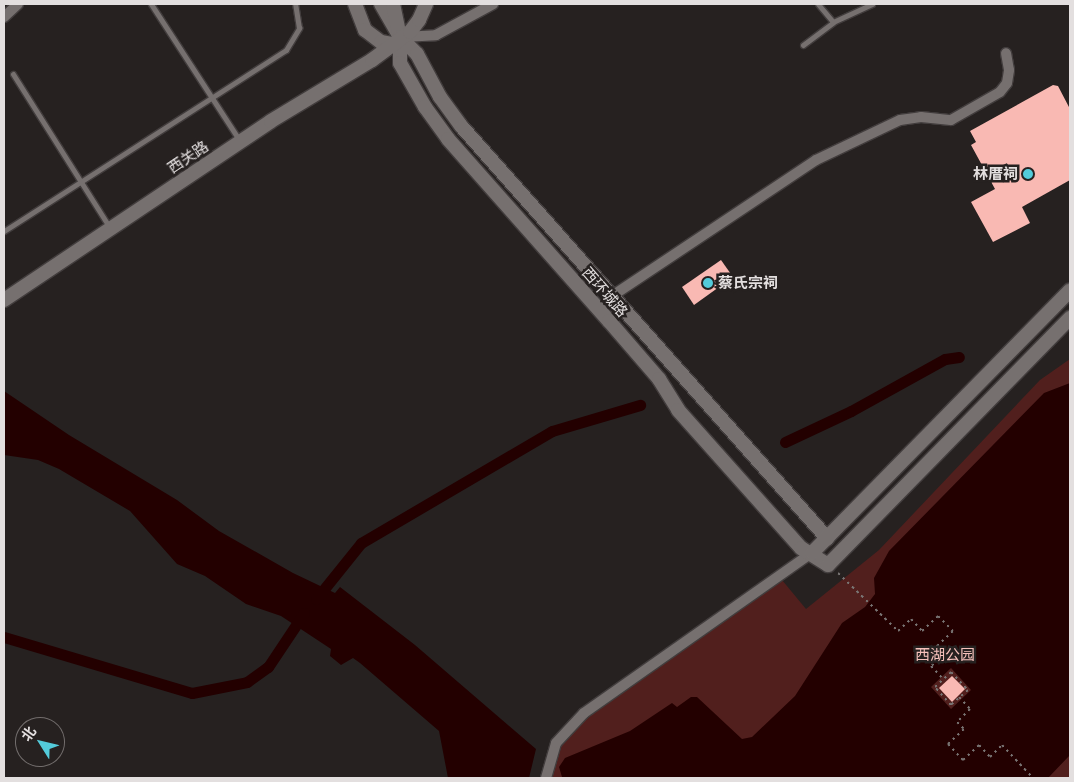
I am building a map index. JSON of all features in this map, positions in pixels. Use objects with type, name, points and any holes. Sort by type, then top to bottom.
[{"type":"main road","points":[[355,4],[365,30],[381,42],[396,40]]},
{"type":"main road","name":"西环城路","points":[[382,4],[396,40],[417,54],[440,97],[462,127],[827,538]]},
{"type":"main road","name":"西环城路","points":[[393,4],[400,62],[424,107],[448,138],[609,321],[658,379],[678,410],[801,548],[812,553],[828,565]]},
{"type":"main road","name":"西关路","points":[[4,300],[240,142],[372,60],[420,20],[426,4]]},
{"type":"main road","points":[[812,553],[1070,290]]},
{"type":"main road","points":[[828,565],[1070,318]]},
{"type":"street","points":[[4,16],[18,4]]},
{"type":"street","points":[[396,40],[436,35],[493,4]]},
{"type":"street","points":[[612,296],[816,160],[900,120],[921,117],[951,120],[1000,92],[1007,83],[1009,70],[1006,53]]},
{"type":"street","points":[[546,778],[556,743],[584,713],[812,553]]},
{"type":"lane","points":[[150,4],[240,142]]},
{"type":"lane","points":[[4,231],[212,98],[292,44],[299,28],[295,4]]},
{"type":"lane","points":[[818,4],[833,22]]},
{"type":"lane","points":[[803,45],[833,22],[872,4]]},
{"type":"lane","points":[[13,74],[111,229]]},
{"type":"path","points":[[828,565],[864,595],[898,631],[910,619],[922,631],[938,616],[953,631],[936,647],[943,655],[931,666],[943,679]]},
{"type":"path","points":[[951,672],[968,690],[951,705],[935,687],[943,679],[951,672]]},
{"type":"path","points":[[959,697],[970,709],[957,722],[964,729],[948,744],[962,760],[979,745],[990,757],[1002,745],[1033,778]]},
{"type":"green space","name":"西湖公园","points":[[1070,359],[1070,778],[550,778],[558,746],[583,717],[782,580],[806,609],[879,550],[1040,380]]},
{"type":"shaded area","name":"西湖公园","points":[[1070,383],[1070,755],[1048,778],[562,777],[559,767],[565,758],[630,731],[672,703],[677,707],[691,697],[697,697],[742,739],[752,737],[795,696],[842,623],[865,607],[875,594],[874,578],[889,551],[1044,393]],"holes":[[[951,668],[971,690],[951,709],[931,687]]]},
{"type":"shaded area","points":[[4,391],[69,435],[177,500],[219,531],[293,573],[335,593],[340,587],[415,645],[536,749],[529,778],[448,778],[439,731],[360,663],[353,658],[341,665],[330,656],[331,649],[281,616],[246,604],[205,576],[177,564],[130,511],[59,469],[38,460],[4,455]]},
{"type":"building","name":"林厝祠","points":[[1053,85],[1058,86],[1070,109],[1070,180],[1022,207],[1030,223],[993,242],[971,202],[995,189],[971,145],[976,142],[970,131]]},
{"type":"building","name":"蔡氏宗祠","points":[[721,260],[733,277],[694,305],[682,287]]},
{"type":"building","points":[[952,676],[965,689],[952,702],[939,688]]},
{"type":"waterway","points":[[785,442],[851,411],[945,359],[959,357]]},
{"type":"waterway","points":[[316,599],[361,543],[552,431],[640,405]]},
{"type":"waterway","points":[[4,637],[192,693],[247,682],[268,667],[304,613]]},
{"type":"place","name":"林厝祠","points":[[1028,174]]},
{"type":"place","name":"蔡氏宗祠","points":[[708,283]]}]
